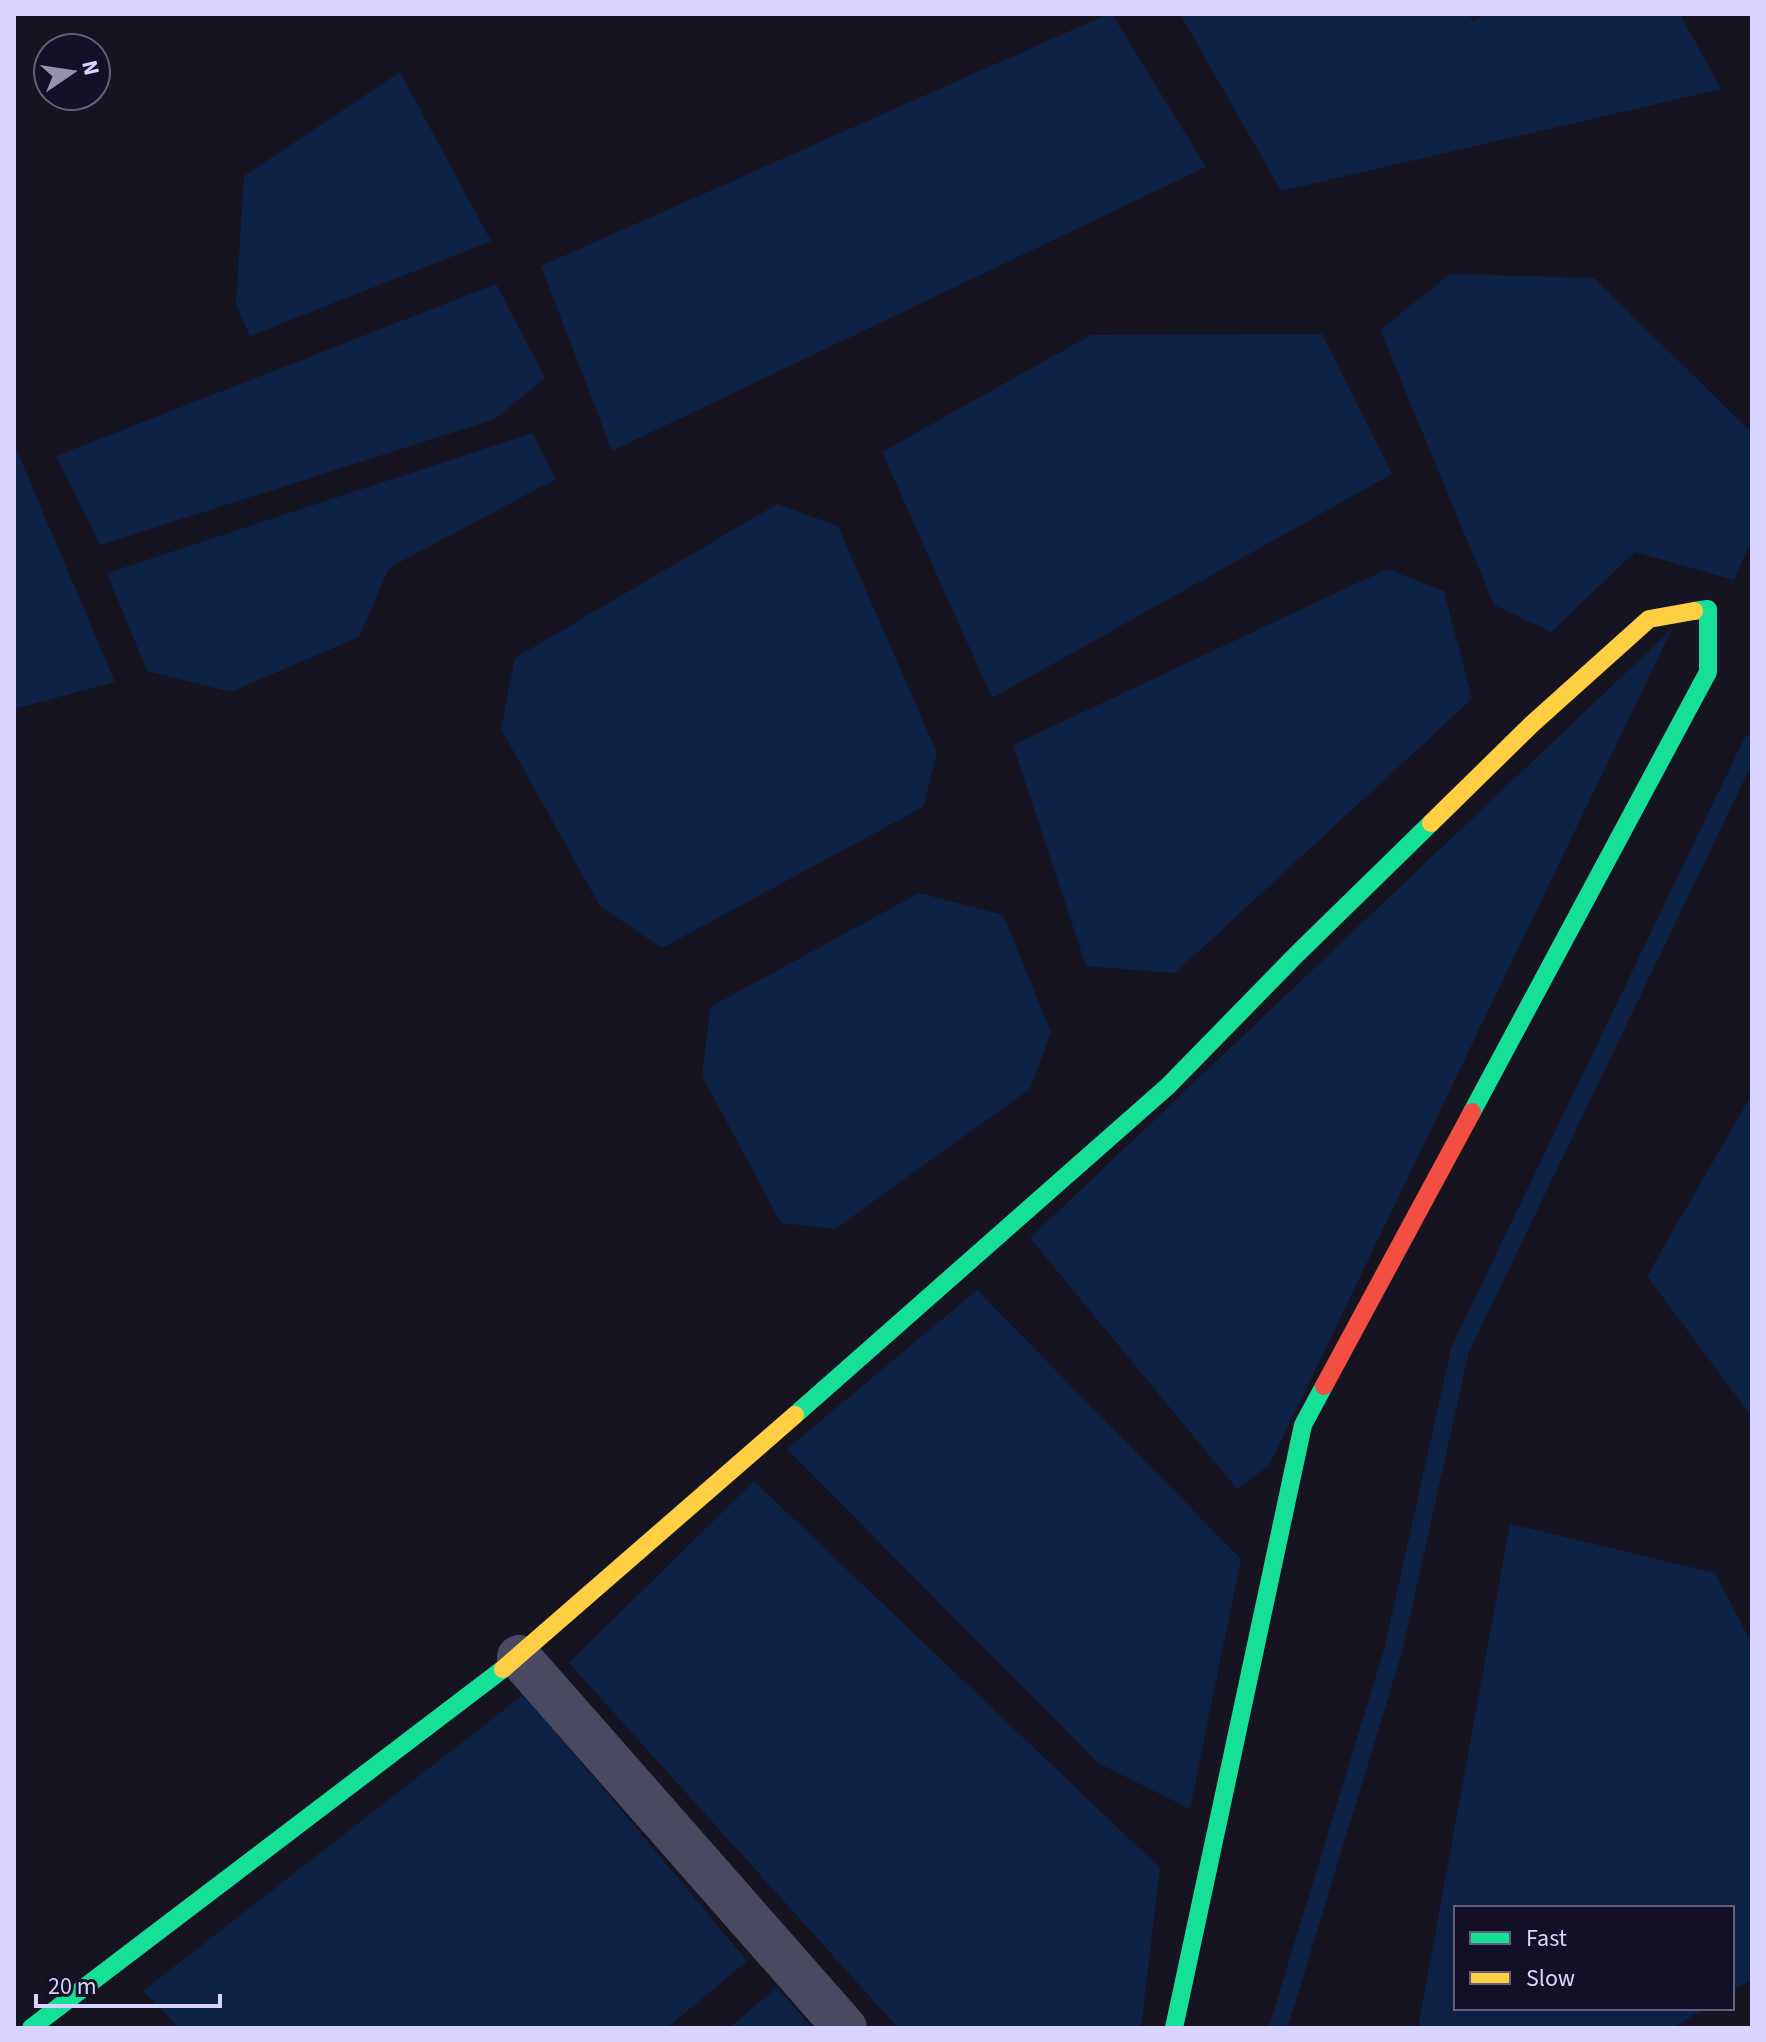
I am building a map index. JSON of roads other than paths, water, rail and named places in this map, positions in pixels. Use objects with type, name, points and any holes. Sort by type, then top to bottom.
[{"type":"street","points":[[31,2028],[519,1657],[1168,1086],[1297,954],[1532,724],[1649,619],[1708,609],[1708,672],[1303,1425],[1174,2028]]},
{"type":"street","points":[[519,1657],[845,2028]]},
{"type":"water","points":[[1112,14],[1206,167],[612,451],[541,266]]},
{"type":"water","points":[[1180,14],[1468,14],[1474,21],[1484,14],[1680,14],[1721,89],[1281,191]]},
{"type":"water","points":[[400,72],[491,241],[250,336],[236,305],[244,176]]},
{"type":"water","points":[[1450,274],[1594,278],[1752,433],[1752,539],[1734,580],[1635,552],[1551,632],[1494,605],[1380,330]]},
{"type":"water","points":[[496,284],[545,378],[495,419],[100,545],[56,456]]},
{"type":"water","points":[[1322,334],[1392,474],[992,698],[882,452],[1091,335]]},
{"type":"water","points":[[532,433],[556,479],[389,568],[359,637],[231,692],[147,671],[107,573]]},
{"type":"water","points":[[14,444],[115,682],[14,709]]},
{"type":"water","points":[[777,504],[838,526],[937,753],[923,807],[662,948],[600,906],[501,729],[515,658]]},
{"type":"water","points":[[1387,569],[1444,591],[1472,699],[1175,973],[1086,966],[1013,745]]},
{"type":"water","points":[[1672,629],[1269,1466],[1237,1489],[1030,1238]]},
{"type":"water","points":[[919,893],[1003,915],[1051,1032],[1030,1089],[835,1229],[781,1223],[702,1076],[710,1007]]},
{"type":"water","points":[[1752,1094],[1752,1417],[1647,1276]]},
{"type":"water","points":[[977,1290],[1241,1559],[1190,1809],[1098,1763],[787,1449]]},
{"type":"water","points":[[754,1481],[1160,1868],[1141,2028],[898,2028],[569,1663]]},
{"type":"water","points":[[1510,1524],[1715,1573],[1752,1644],[1752,1979],[1734,1990],[1734,1906],[1454,1906],[1454,2010],[1702,2010],[1673,2028],[1418,2028]]},
{"type":"water","points":[[524,1694],[747,1961],[667,2028],[179,2028],[143,1991]]},
{"type":"water","points":[[777,1987],[812,2028],[729,2028]]},
{"type":"waterway","points":[[1278,2028],[1393,1651],[1460,1350],[1752,743]]}]
